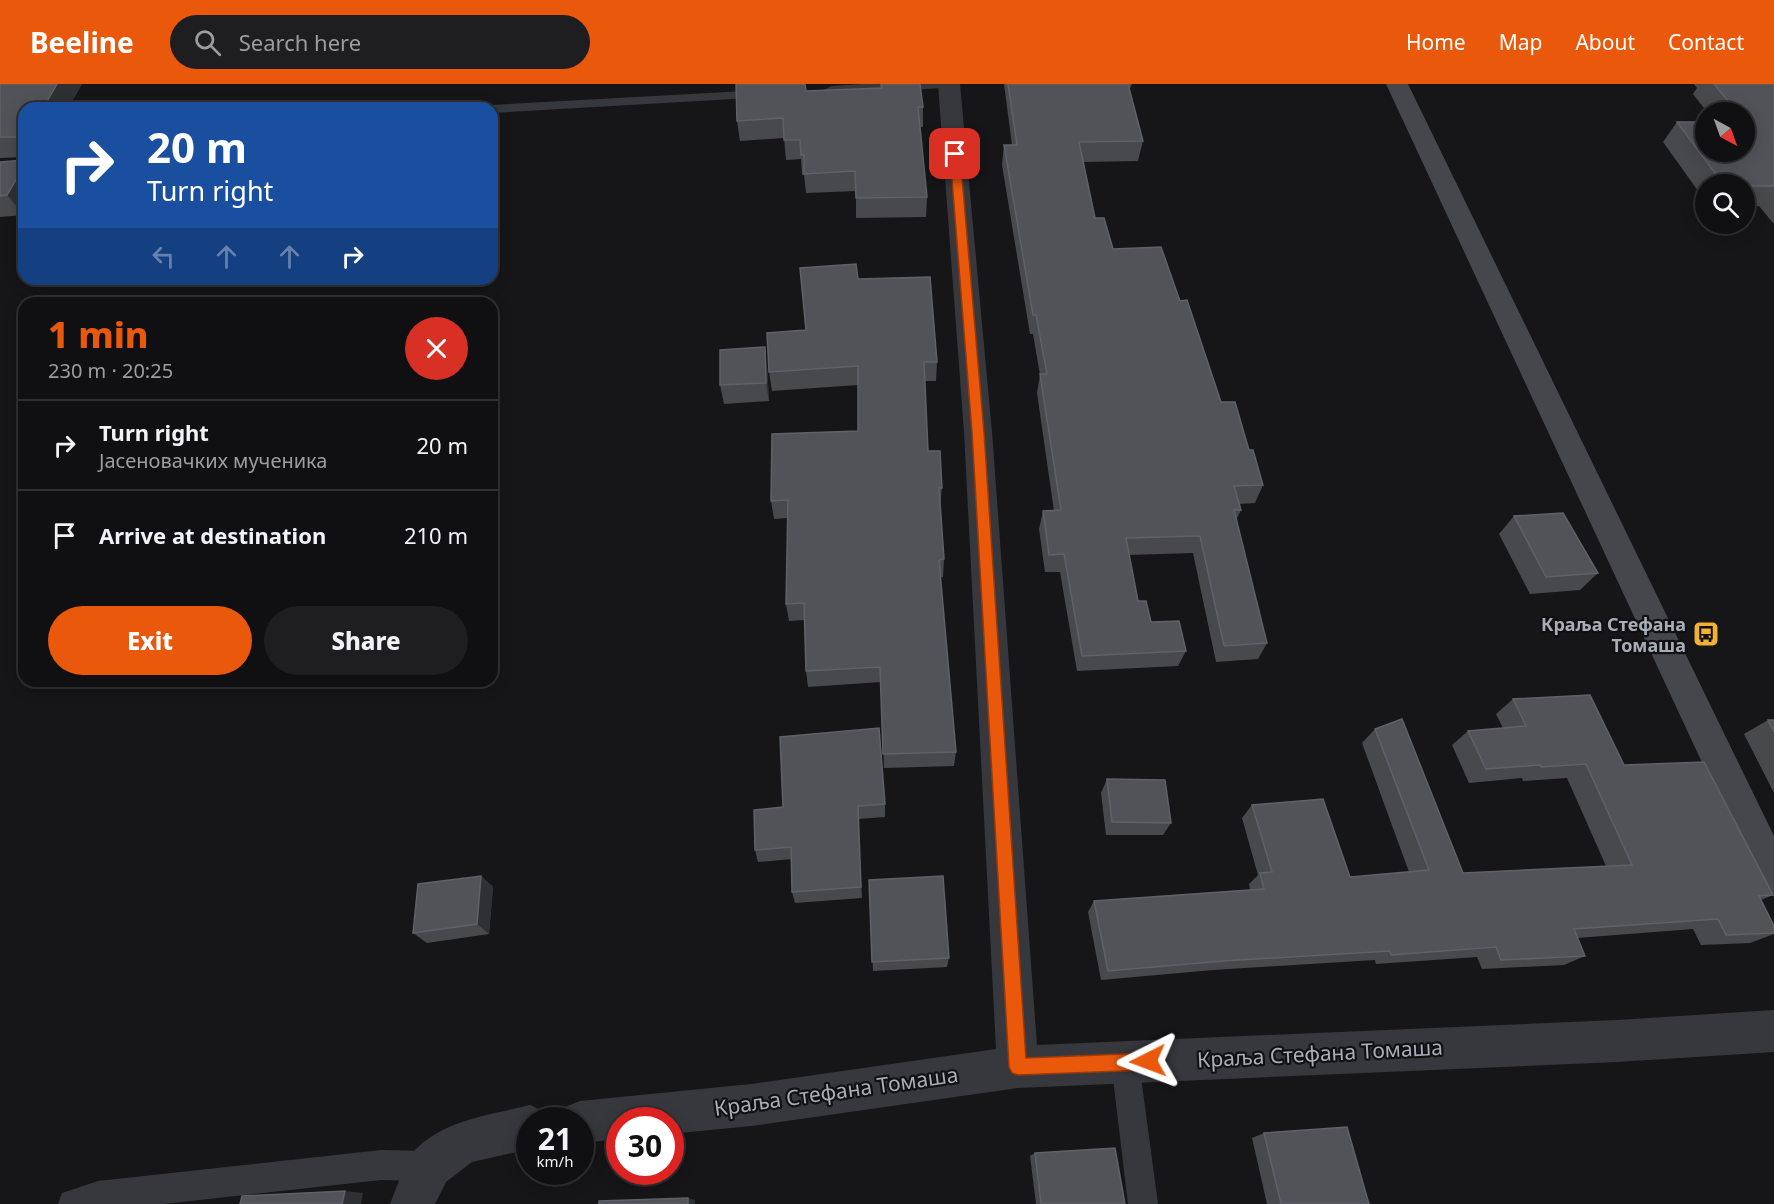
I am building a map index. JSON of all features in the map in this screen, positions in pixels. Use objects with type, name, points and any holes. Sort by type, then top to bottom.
[{"type":"main road","points":[[1397,84],[1774,876]]},
{"type":"street","points":[[949,84],[978,432],[1018,1067]]},
{"type":"street","name":"Краља Стефана Томаша","points":[[594,1121],[751,1105],[1018,1067],[1774,1031]]},
{"type":"street","points":[[421,1185],[462,1143],[516,1130]]},
{"type":"lane","points":[[813,91],[943,84]]},
{"type":"lane","points":[[498,109],[777,93]]},
{"type":"lane","points":[[1125,1062],[1143,1204]]},
{"type":"lane","points":[[73,1204],[98,1196],[381,1165],[421,1185]]},
{"type":"building","points":[[0,84],[57,84],[46,102],[18,102],[18,137],[0,137]]},
{"type":"building","points":[[736,84],[805,84],[806,91],[882,88],[881,84],[920,84],[923,107],[918,107],[927,197],[856,198],[855,171],[804,174],[804,155],[801,155],[800,140],[784,140],[783,118],[737,121]]},
{"type":"building","points":[[1008,84],[1128,84],[1143,141],[1079,142],[1095,218],[1104,218],[1113,249],[1161,247],[1180,301],[1187,300],[1221,402],[1235,402],[1249,450],[1253,450],[1263,485],[1234,486],[1241,510],[1234,510],[1267,643],[1224,646],[1200,536],[1126,538],[1138,601],[1146,601],[1151,622],[1179,621],[1186,651],[1082,656],[1064,554],[1049,555],[1043,511],[1061,510],[1040,374],[1047,374],[1036,315],[1033,315],[1004,145],[1017,145]]},
{"type":"building","points":[[1714,84],[1774,84],[1774,186],[1755,186],[1755,174],[1716,174],[1707,162],[1755,162],[1755,102],[1729,102]]},
{"type":"building","points":[[1677,122],[1695,122],[1695,146]]},
{"type":"building","points":[[18,160],[18,176],[7,195],[0,196],[0,162]]},
{"type":"building","points":[[856,264],[858,279],[930,277],[937,362],[924,362],[928,451],[940,451],[942,488],[939,488],[944,559],[939,560],[956,752],[883,754],[880,667],[806,671],[804,603],[786,604],[788,500],[771,501],[772,434],[858,431],[858,366],[769,372],[767,333],[806,330],[800,268]]},
{"type":"building","points":[[765,347],[766,383],[720,385],[720,350]]},
{"type":"building","points":[[1563,513],[1598,573],[1546,577],[1514,516]]},
{"type":"building","points":[[1590,695],[1624,765],[1704,762],[1773,895],[1759,896],[1774,926],[1774,933],[1726,935],[1718,919],[1574,929],[1585,956],[1501,960],[1496,947],[1391,955],[1390,951],[1223,961],[1108,971],[1094,901],[1264,889],[1260,873],[1272,872],[1252,805],[1323,799],[1350,877],[1429,870],[1375,729],[1402,719],[1463,873],[1632,865],[1586,764],[1486,769],[1468,731],[1526,726],[1513,699]]},
{"type":"building","points":[[1768,720],[1774,720],[1774,732]]},
{"type":"building","points":[[879,728],[885,804],[858,806],[861,887],[792,892],[791,847],[755,850],[754,810],[783,807],[780,737]]},
{"type":"building","points":[[1107,779],[1165,780],[1171,823],[1112,822]]},
{"type":"building","points":[[481,876],[477,924],[413,933],[418,884]]},
{"type":"building","points":[[943,876],[949,958],[872,962],[869,880]]},
{"type":"building","points":[[1347,1127],[1369,1204],[1281,1204],[1264,1133]]},
{"type":"building","points":[[1115,1148],[1125,1204],[1041,1204],[1035,1153]]},
{"type":"building","points":[[345,1191],[342,1204],[240,1204],[242,1196]]},
{"type":"building","points":[[688,1198],[688,1204],[599,1204],[599,1201]]},
{"type":"place","name":"Краља Стефана Томаша","points":[[1706,634]]},
{"type":"route","points":[[955,154],[978,432],[1018,1067],[1148,1061]]}]
